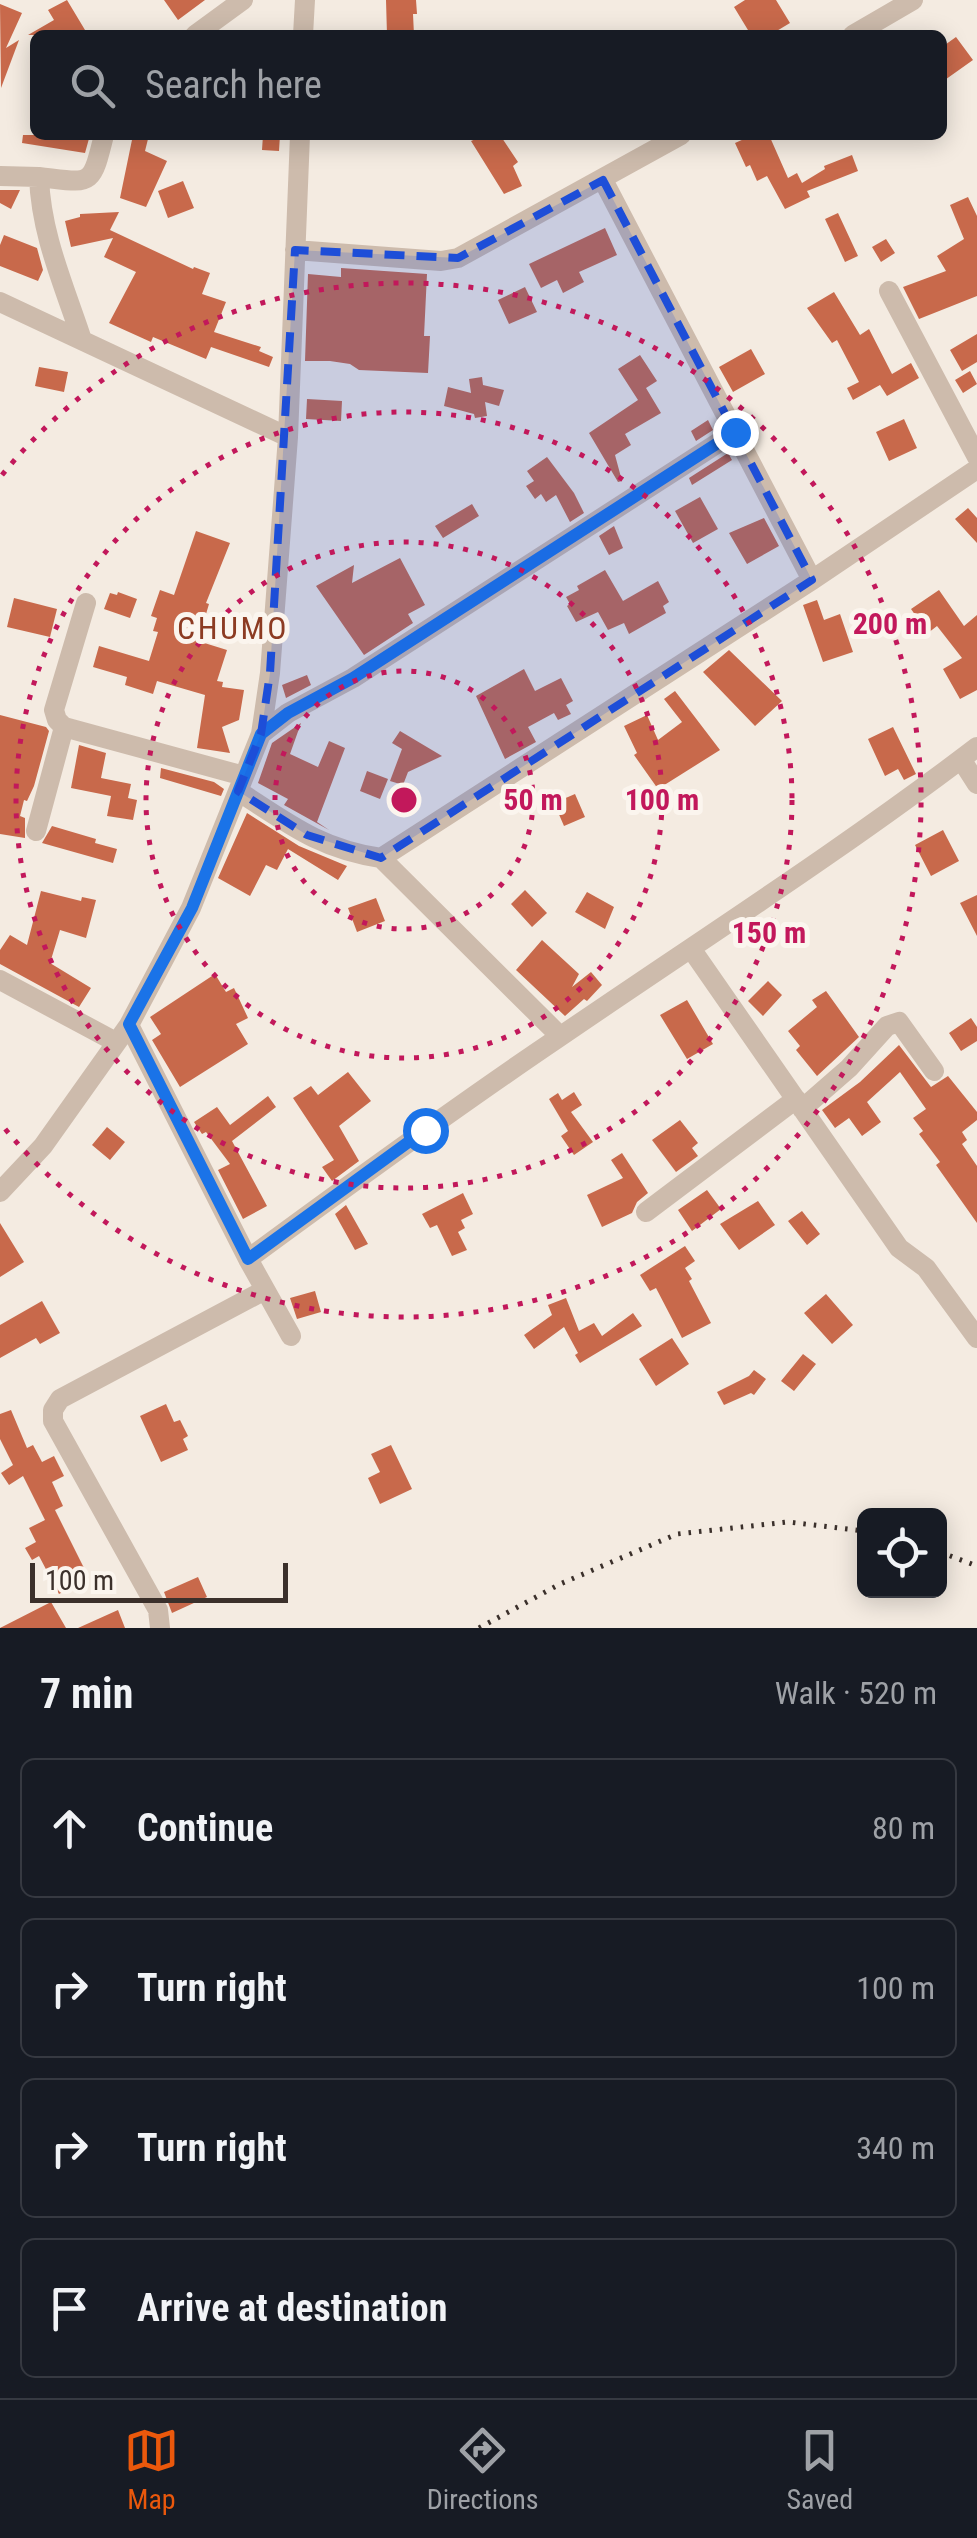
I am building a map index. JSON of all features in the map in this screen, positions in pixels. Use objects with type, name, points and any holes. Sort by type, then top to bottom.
[{"type":"street","points":[[202,30],[244,0]]},
{"type":"street","points":[[304,30],[305,0]]},
{"type":"street","points":[[862,30],[913,0]]},
{"type":"street","points":[[0,176],[84,181],[95,172],[103,140]]},
{"type":"street","points":[[0,1192],[42,1146],[129,1024],[192,908],[261,734],[270,674],[288,437],[300,140]]},
{"type":"street","points":[[295,250],[458,258],[672,140]]},
{"type":"street","points":[[39,177],[47,241],[82,340]]},
{"type":"street","points":[[604,180],[812,580]]},
{"type":"street","points":[[888,291],[977,457]]},
{"type":"street","points":[[0,302],[288,437]]},
{"type":"street","points":[[261,734],[288,713],[353,678],[735,432]]},
{"type":"street","points":[[382,858],[812,580],[977,468]]},
{"type":"street","points":[[86,603],[54,710],[56,720],[64,727],[242,784],[320,841],[344,852],[382,858],[560,1036]]},
{"type":"street","points":[[36,831],[64,727]]},
{"type":"street","points":[[248,1259],[560,1036],[692,950],[969,753],[977,784]]},
{"type":"street","points":[[692,950],[899,1248],[926,1268],[974,1328]]},
{"type":"street","points":[[0,980],[114,1042]]},
{"type":"street","points":[[646,1212],[849,1068],[887,1026],[899,1022],[934,1070]]},
{"type":"street","points":[[129,1024],[291,1336]]},
{"type":"street","points":[[160,1628],[158,1610],[53,1421],[53,1410],[60,1400],[264,1290]]},
{"type":"highlighted area","points":[[603,180],[812,580],[381,858],[307,835],[238,791],[261,734],[270,673],[295,250],[458,258]]},
{"type":"building","points":[[67,0],[85,30],[37,30],[54,20],[48,10]]},
{"type":"building","points":[[164,0],[205,0],[178,20]]},
{"type":"building","points":[[386,0],[416,0],[414,30],[387,30]]},
{"type":"building","points":[[745,0],[776,0],[790,23],[778,30],[748,30],[734,7]]},
{"type":"building","points":[[0,4],[22,13],[6,48],[19,40],[1,88]]},
{"type":"building","points":[[956,37],[973,60],[947,78],[947,43]]},
{"type":"building","points":[[23,135],[30,135],[30,140],[89,140],[85,153],[22,143]]},
{"type":"building","points":[[132,140],[148,140],[145,151],[167,161],[146,207],[120,198]]},
{"type":"building","points":[[263,140],[280,140],[279,151],[262,150]]},
{"type":"building","points":[[503,140],[518,162],[513,166],[522,186],[504,194],[471,141]]},
{"type":"building","points":[[771,140],[788,178],[797,173],[802,183],[824,166],[852,155],[858,171],[807,191],[810,197],[785,209],[767,176],[757,181],[750,165],[746,167],[735,143]]},
{"type":"building","points":[[183,181],[194,208],[168,218],[158,191]]},
{"type":"building","points":[[0,190],[20,190],[11,209],[0,203]]},
{"type":"building","points":[[968,197],[977,216],[977,296],[919,319],[903,287],[946,271],[937,256],[964,239],[950,205]]},
{"type":"building","points":[[119,212],[110,230],[193,269],[210,273],[202,294],[226,302],[214,332],[261,347],[259,351],[273,357],[269,367],[211,347],[206,359],[153,337],[151,342],[109,323],[136,272],[104,257],[113,238],[71,247],[65,221],[80,214]]},
{"type":"building","points":[[838,213],[858,256],[845,262],[825,219]]},
{"type":"building","points":[[605,228],[617,255],[579,272],[584,282],[563,293],[557,280],[541,288],[529,264]]},
{"type":"building","points":[[4,235],[37,248],[43,270],[38,281],[0,266]]},
{"type":"building","points":[[886,239],[895,253],[881,262],[872,247]]},
{"type":"building","points":[[341,268],[427,274],[424,336],[430,336],[428,373],[359,370],[350,364],[305,361],[308,274],[341,277]]},
{"type":"building","points":[[525,287],[537,312],[509,324],[498,300]]},
{"type":"building","points":[[834,292],[860,335],[869,329],[892,374],[911,363],[919,378],[887,396],[880,385],[853,400],[847,388],[859,382],[837,340],[832,343],[807,308]]},
{"type":"building","points":[[977,334],[977,362],[962,371],[950,350]]},
{"type":"building","points":[[751,349],[765,374],[733,392],[719,367]]},
{"type":"building","points":[[640,355],[657,381],[646,388],[661,413],[625,434],[631,445],[615,455],[622,481],[618,482],[589,433],[638,400],[618,369]]},
{"type":"building","points":[[39,367],[68,372],[64,392],[35,386]]},
{"type":"building","points":[[970,371],[977,384],[963,393],[955,380]]},
{"type":"building","points":[[482,377],[483,385],[504,390],[499,406],[485,402],[487,416],[475,418],[474,414],[444,406],[448,387],[471,393],[469,379]]},
{"type":"building","points":[[307,399],[342,401],[341,421],[306,419]]},
{"type":"building","points":[[904,419],[917,448],[889,461],[876,432]]},
{"type":"building","points":[[708,420],[713,430],[696,441],[691,431]]},
{"type":"building","points":[[728,453],[732,460],[692,485],[689,478]]},
{"type":"building","points":[[547,457],[584,513],[570,522],[556,495],[546,502],[541,494],[535,499],[526,486],[534,481],[527,471]]},
{"type":"building","points":[[700,497],[718,529],[693,543],[675,511]]},
{"type":"building","points":[[472,504],[479,516],[443,538],[435,526]]},
{"type":"building","points":[[968,508],[977,518],[977,543],[955,519]]},
{"type":"building","points":[[764,518],[779,546],[747,564],[729,533]]},
{"type":"building","points":[[614,526],[623,548],[609,555],[599,536]]},
{"type":"building","points":[[196,531],[230,543],[206,603],[209,604],[198,641],[227,650],[217,681],[223,682],[222,687],[244,690],[239,720],[222,727],[230,753],[197,748],[205,695],[157,681],[153,694],[125,685],[127,677],[93,667],[99,646],[149,661],[158,632],[153,631],[157,618],[151,616],[160,590],[174,595]]},
{"type":"building","points":[[400,558],[425,605],[408,614],[413,623],[364,655],[316,586],[354,565],[352,583]]},
{"type":"building","points":[[605,570],[623,601],[658,581],[669,602],[663,606],[666,613],[629,634],[624,623],[608,630],[598,612],[576,622],[566,597]]},
{"type":"building","points":[[939,590],[964,626],[977,615],[977,690],[960,699],[943,669],[962,658],[937,626],[928,633],[911,609]]},
{"type":"building","points":[[110,593],[137,599],[130,618],[104,609]]},
{"type":"building","points":[[14,598],[57,609],[50,637],[7,627]]},
{"type":"building","points":[[817,600],[824,620],[840,614],[853,652],[823,662],[803,605]]},
{"type":"building","points":[[729,650],[782,701],[755,726],[703,672]]},
{"type":"building","points":[[524,669],[535,691],[561,678],[573,701],[566,705],[571,714],[558,720],[554,713],[528,727],[536,742],[505,759],[476,696]]},
{"type":"building","points":[[307,675],[311,685],[286,698],[282,685]]},
{"type":"building","points":[[675,691],[720,750],[658,789],[634,755],[637,753],[624,726],[647,715],[658,740],[682,722],[664,699]]},
{"type":"building","points":[[0,715],[49,731],[34,786],[27,801],[24,800],[20,816],[25,818],[25,838],[0,834]]},
{"type":"building","points":[[301,723],[290,754],[318,767],[329,741],[345,748],[317,822],[329,830],[284,805],[288,799],[258,783],[272,743]]},
{"type":"building","points":[[893,727],[916,774],[904,780],[898,769],[885,776],[868,739]]},
{"type":"building","points":[[400,731],[442,756],[408,772],[403,785],[390,781],[402,749],[392,743]]},
{"type":"building","points":[[79,745],[106,753],[101,778],[131,784],[128,798],[137,800],[133,820],[107,816],[111,796],[71,788]]},
{"type":"building","points":[[161,768],[214,782],[224,789],[221,796],[160,778]]},
{"type":"building","points":[[367,771],[388,779],[380,799],[360,791]]},
{"type":"building","points":[[575,794],[585,817],[564,826],[554,803]]},
{"type":"building","points":[[247,813],[299,846],[347,866],[338,880],[288,849],[277,870],[266,865],[250,896],[218,878]]},
{"type":"building","points":[[52,826],[117,849],[113,863],[42,843]]},
{"type":"building","points":[[943,830],[959,861],[931,876],[915,845]]},
{"type":"building","points":[[525,890],[547,913],[532,927],[511,904]]},
{"type":"building","points":[[41,891],[81,901],[82,897],[96,900],[86,938],[60,930],[50,963],[91,988],[79,1007],[0,964],[0,950],[10,935],[27,945]]},
{"type":"building","points":[[587,892],[614,907],[605,929],[575,912]]},
{"type":"building","points":[[977,895],[977,936],[960,903]]},
{"type":"building","points":[[376,898],[385,921],[357,932],[348,908]]},
{"type":"building","points":[[542,940],[579,974],[572,987],[591,972],[602,985],[565,1016],[516,970]]},
{"type":"building","points":[[215,974],[226,992],[234,988],[248,1018],[236,1024],[248,1044],[180,1087],[152,1040],[161,1034],[150,1017]]},
{"type":"building","points":[[768,981],[782,995],[763,1016],[748,1001]]},
{"type":"building","points":[[826,991],[859,1037],[817,1076],[796,1050],[800,1046],[788,1031],[817,1007],[812,1000]]},
{"type":"building","points":[[687,1000],[713,1044],[687,1059],[660,1015]]},
{"type":"building","points":[[971,1018],[977,1027],[977,1041],[961,1051],[949,1033]]},
{"type":"building","points":[[899,1045],[931,1087],[948,1076],[977,1112],[977,1120],[962,1132],[967,1140],[962,1144],[977,1166],[977,1223],[919,1134],[923,1131],[913,1118],[926,1109],[900,1072],[867,1102],[881,1122],[862,1136],[849,1118],[835,1128],[822,1110],[860,1082]]},
{"type":"building","points":[[348,1072],[371,1101],[339,1126],[359,1161],[332,1181],[322,1167],[334,1160],[293,1098],[311,1086],[318,1095]]},
{"type":"building","points":[[574,1092],[582,1105],[571,1112],[593,1142],[574,1155],[561,1136],[568,1131],[549,1099],[558,1093],[562,1100]]},
{"type":"building","points":[[268,1096],[276,1107],[232,1141],[267,1206],[243,1219],[218,1170],[230,1164],[194,1122],[217,1107],[230,1125]]},
{"type":"building","points":[[680,1120],[698,1143],[692,1148],[698,1156],[676,1172],[652,1140]]},
{"type":"building","points":[[107,1127],[125,1142],[110,1160],[92,1145]]},
{"type":"building","points":[[622,1153],[648,1193],[632,1213],[602,1227],[587,1195],[623,1178],[611,1160]]},
{"type":"building","points":[[707,1190],[721,1209],[692,1231],[678,1210]]},
{"type":"building","points":[[463,1193],[473,1214],[461,1220],[465,1228],[458,1232],[467,1250],[452,1256],[437,1225],[430,1228],[422,1214]]},
{"type":"building","points":[[758,1201],[775,1225],[739,1250],[720,1224]]},
{"type":"building","points":[[346,1205],[368,1244],[355,1250],[335,1214]]},
{"type":"building","points":[[802,1211],[820,1234],[807,1245],[788,1221]]},
{"type":"building","points":[[0,1223],[24,1262],[0,1277]]},
{"type":"building","points":[[685,1246],[695,1261],[685,1268],[692,1279],[689,1281],[711,1323],[682,1338],[656,1288],[650,1291],[640,1275]]},
{"type":"building","points":[[315,1291],[321,1312],[297,1319],[290,1298]]},
{"type":"building","points":[[826,1294],[853,1325],[832,1344],[804,1313]]},
{"type":"building","points":[[566,1298],[579,1331],[594,1323],[602,1336],[633,1313],[642,1326],[580,1363],[564,1327],[534,1349],[524,1335],[552,1315],[548,1305]]},
{"type":"building","points":[[42,1301],[60,1333],[40,1344],[36,1338],[0,1358],[0,1325]]},
{"type":"building","points":[[672,1338],[689,1364],[656,1386],[639,1359]]},
{"type":"building","points":[[803,1354],[816,1364],[794,1391],[781,1381]]},
{"type":"building","points":[[754,1370],[766,1379],[754,1395],[724,1405],[717,1392]]},
{"type":"building","points":[[166,1404],[174,1422],[180,1420],[188,1436],[183,1439],[188,1450],[161,1462],[140,1416]]},
{"type":"building","points":[[11,1410],[27,1448],[33,1445],[42,1462],[54,1456],[64,1476],[52,1482],[63,1506],[55,1510],[89,1578],[59,1594],[39,1556],[32,1560],[25,1548],[36,1542],[29,1528],[45,1520],[23,1476],[9,1485],[1,1473],[13,1465],[0,1439],[0,1414]]},
{"type":"building","points":[[391,1445],[412,1489],[380,1504],[368,1478],[380,1472],[371,1454]]},
{"type":"building","points":[[198,1577],[207,1597],[172,1613],[164,1592]]},
{"type":"building","points":[[51,1602],[66,1628],[0,1628]]},
{"type":"building","points":[[118,1610],[125,1628],[78,1628]]},
{"type":"railway","points":[[479,1628],[560,1584],[677,1534],[788,1522],[857,1530]]},
{"type":"railway","points":[[947,1555],[977,1566]]},
{"type":"district","name":"CHUMO","points":[[233,628]]},
{"type":"route","points":[[425,1130],[248,1259],[129,1024],[192,908],[261,734],[288,713],[353,678],[735,432]]}]
